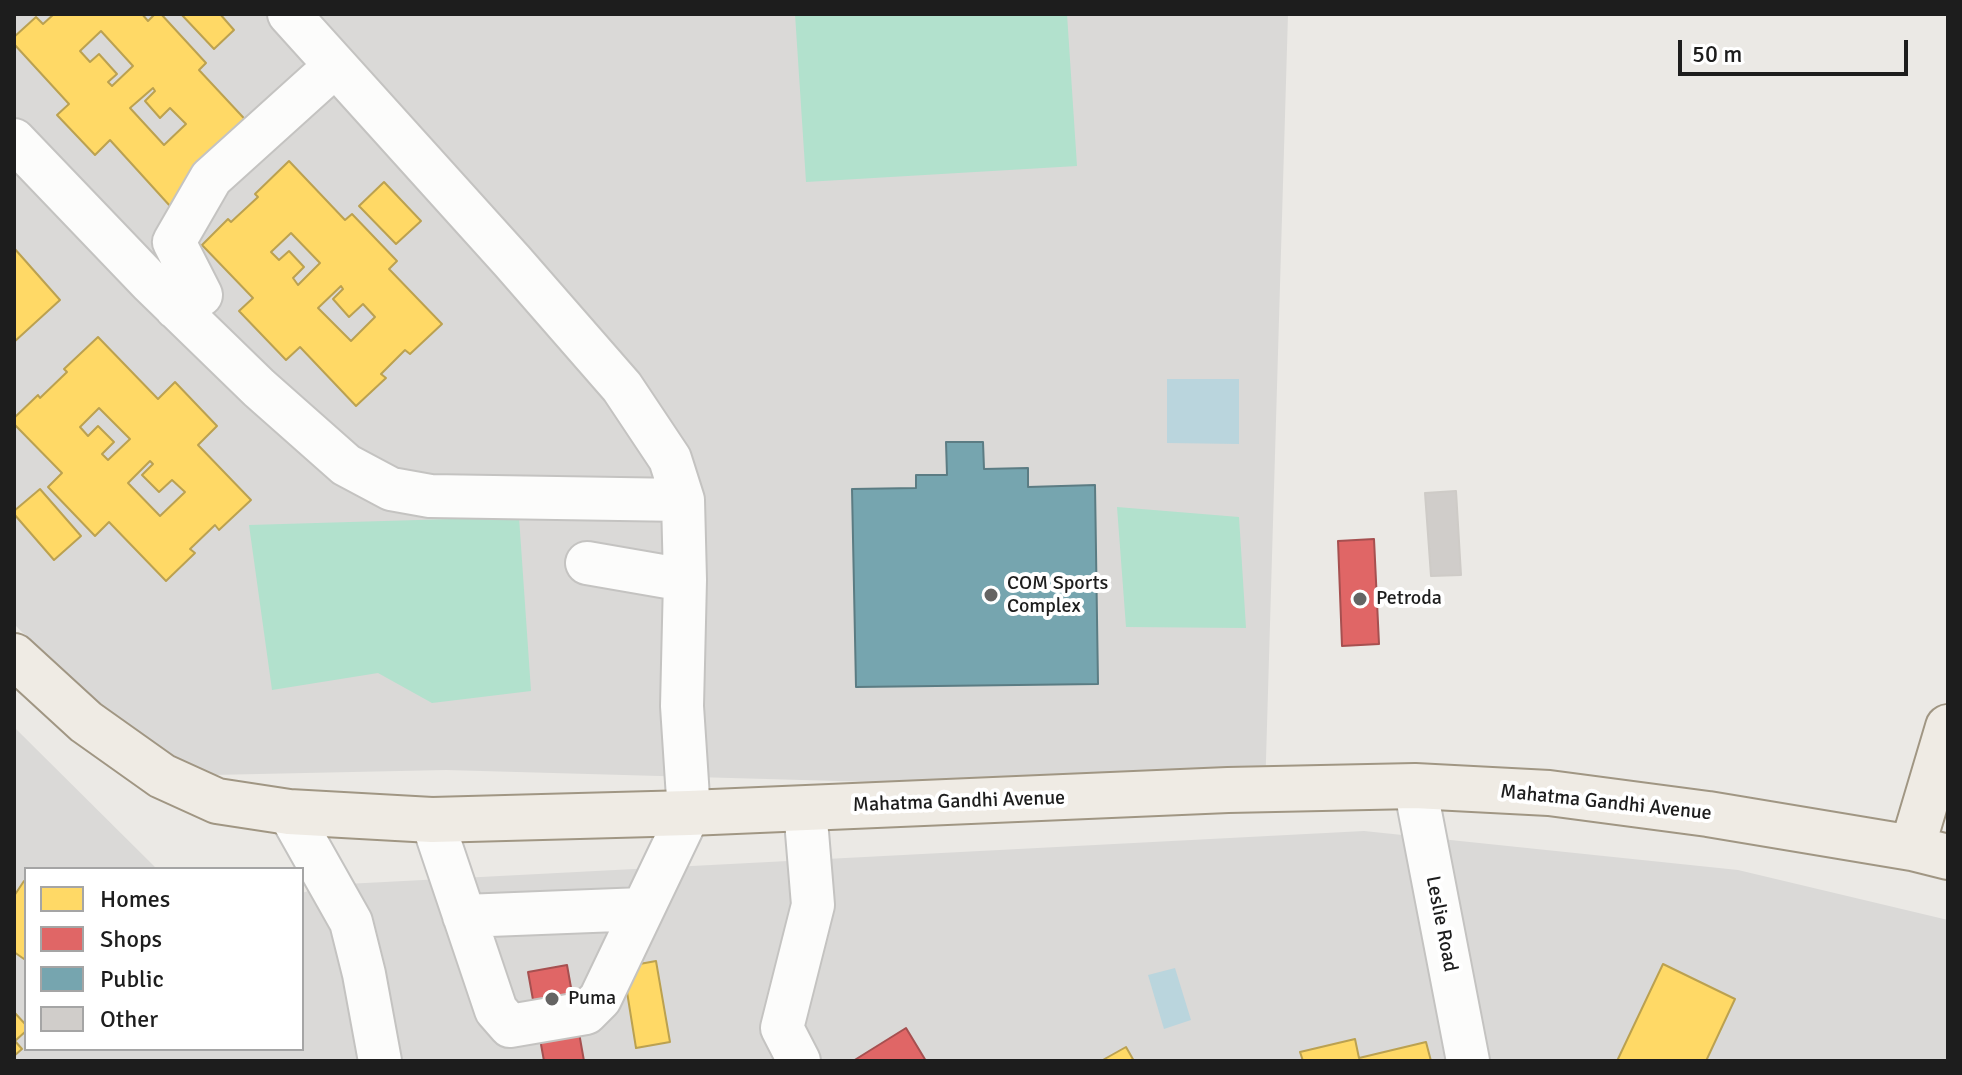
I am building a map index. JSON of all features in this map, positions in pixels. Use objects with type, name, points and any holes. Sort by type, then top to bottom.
[{"type":"main road","name":"Mahatma Gandhi Avenue","points":[[14,656],[86,722],[162,776],[217,801],[289,812],[432,820],[689,813],[1228,790],[1415,786],[1563,794],[1708,814],[1930,853]]},
{"type":"main road","points":[[1930,853],[1948,727]]},
{"type":"street","points":[[289,14],[622,387],[670,459],[683,500],[682,706],[689,813],[600,999],[586,1013],[510,1026],[496,1010],[432,820]]},
{"type":"street","points":[[189,301],[174,242],[211,178],[335,66]]},
{"type":"street","points":[[14,140],[189,301],[259,388],[346,465],[391,489],[430,496],[683,500]]},
{"type":"street","points":[[587,563],[685,580]]},
{"type":"street","name":"Leslie Road","points":[[1415,786],[1468,1061]]},
{"type":"street","points":[[799,1061],[782,1028],[813,905],[805,808]]},
{"type":"street","points":[[289,812],[351,922],[380,1061]]},
{"type":"street","points":[[464,916],[643,909]]},
{"type":"shaded area","points":[[14,14],[1288,14],[1265,793],[446,770],[165,776],[14,624]]},
{"type":"shaded area","points":[[14,727],[155,867],[24,867],[24,1051],[304,1051],[304,892],[327,885],[1364,831],[1738,870],[1948,920],[1948,1061],[14,1061]]},
{"type":"green space","points":[[795,14],[1067,14],[1077,166],[806,182]]},
{"type":"green space","points":[[1117,507],[1239,517],[1246,628],[1126,627]]},
{"type":"green space","points":[[519,517],[531,691],[432,703],[378,673],[272,690],[249,525]]},
{"type":"water","points":[[1167,379],[1239,379],[1239,444],[1167,443]]},
{"type":"water","points":[[1175,968],[1191,1020],[1164,1029],[1148,975]]},
{"type":"building: Homes","points":[[54,14],[142,14],[148,21],[155,14],[161,14],[206,63],[199,70],[254,129],[170,206],[110,140],[95,155],[57,115],[69,104],[14,44],[14,37],[36,17],[43,24]],"holes":[[[101,31],[133,66],[112,86],[108,82],[117,74],[99,54],[90,62],[80,51]],[[153,88],[155,91],[145,101],[160,118],[170,108],[186,124],[164,145],[130,108]]]},
{"type":"building: Homes","points":[[181,14],[220,14],[234,30],[214,49]]},
{"type":"building: Homes","points":[[289,161],[345,220],[352,214],[397,261],[389,269],[442,324],[410,354],[405,350],[381,374],[386,378],[356,406],[300,347],[286,360],[239,311],[253,298],[202,245],[228,219],[231,222],[258,197],[255,194]],"holes":[[[291,233],[320,263],[298,285],[293,278],[304,267],[289,251],[279,260],[271,252]],[[341,286],[343,289],[333,299],[349,317],[363,304],[375,317],[351,341],[318,308]]]},
{"type":"building: Homes","points":[[384,182],[421,221],[396,244],[359,206]]},
{"type":"building: Homes","points":[[14,248],[60,300],[14,342]]},
{"type":"building: Homes","points":[[98,337],[158,399],[175,382],[217,426],[198,445],[251,500],[219,530],[215,525],[190,549],[195,553],[166,581],[109,522],[95,536],[48,487],[62,473],[14,424],[14,418],[67,372],[64,369]],"holes":[[[99,408],[130,439],[108,460],[102,454],[114,442],[98,426],[88,436],[80,427]],[[150,461],[153,464],[142,475],[159,492],[172,480],[185,492],[160,516],[128,483]]]},
{"type":"building: Homes","points":[[40,489],[81,536],[54,560],[14,514]]},
{"type":"building: Homes","points":[[24,881],[24,959],[14,952],[14,896]]},
{"type":"building: Homes","points":[[656,961],[670,1042],[636,1048],[623,967]]},
{"type":"building: Homes","points":[[1663,964],[1735,999],[1706,1061],[1617,1061]]},
{"type":"building: Homes","points":[[14,1012],[24,1023],[24,1033],[15,1041],[22,1049],[14,1056]]},
{"type":"building: Homes","points":[[1355,1039],[1359,1058],[1426,1042],[1431,1061],[1303,1061],[1300,1052]]},
{"type":"building: Homes","points":[[1126,1047],[1134,1061],[1101,1061]]},
{"type":"building: Shops","points":[[1374,539],[1379,644],[1342,646],[1338,541]]},
{"type":"building: Shops","points":[[567,965],[584,1061],[544,1061],[528,972]]},
{"type":"building: Shops","points":[[906,1028],[926,1061],[853,1061]]},
{"type":"building: Public","points":[[946,442],[983,442],[984,469],[1028,468],[1028,487],[1095,485],[1098,684],[856,687],[852,489],[916,488],[916,475],[947,475]]},
{"type":"building: Other","points":[[1456,491],[1461,575],[1431,576],[1425,493]]},
{"type":"place","name":"COM Sports Complex","points":[[991,595]]},
{"type":"place","name":"Petroda","points":[[1360,599]]},
{"type":"place","name":"Puma","points":[[552,999]]}]
